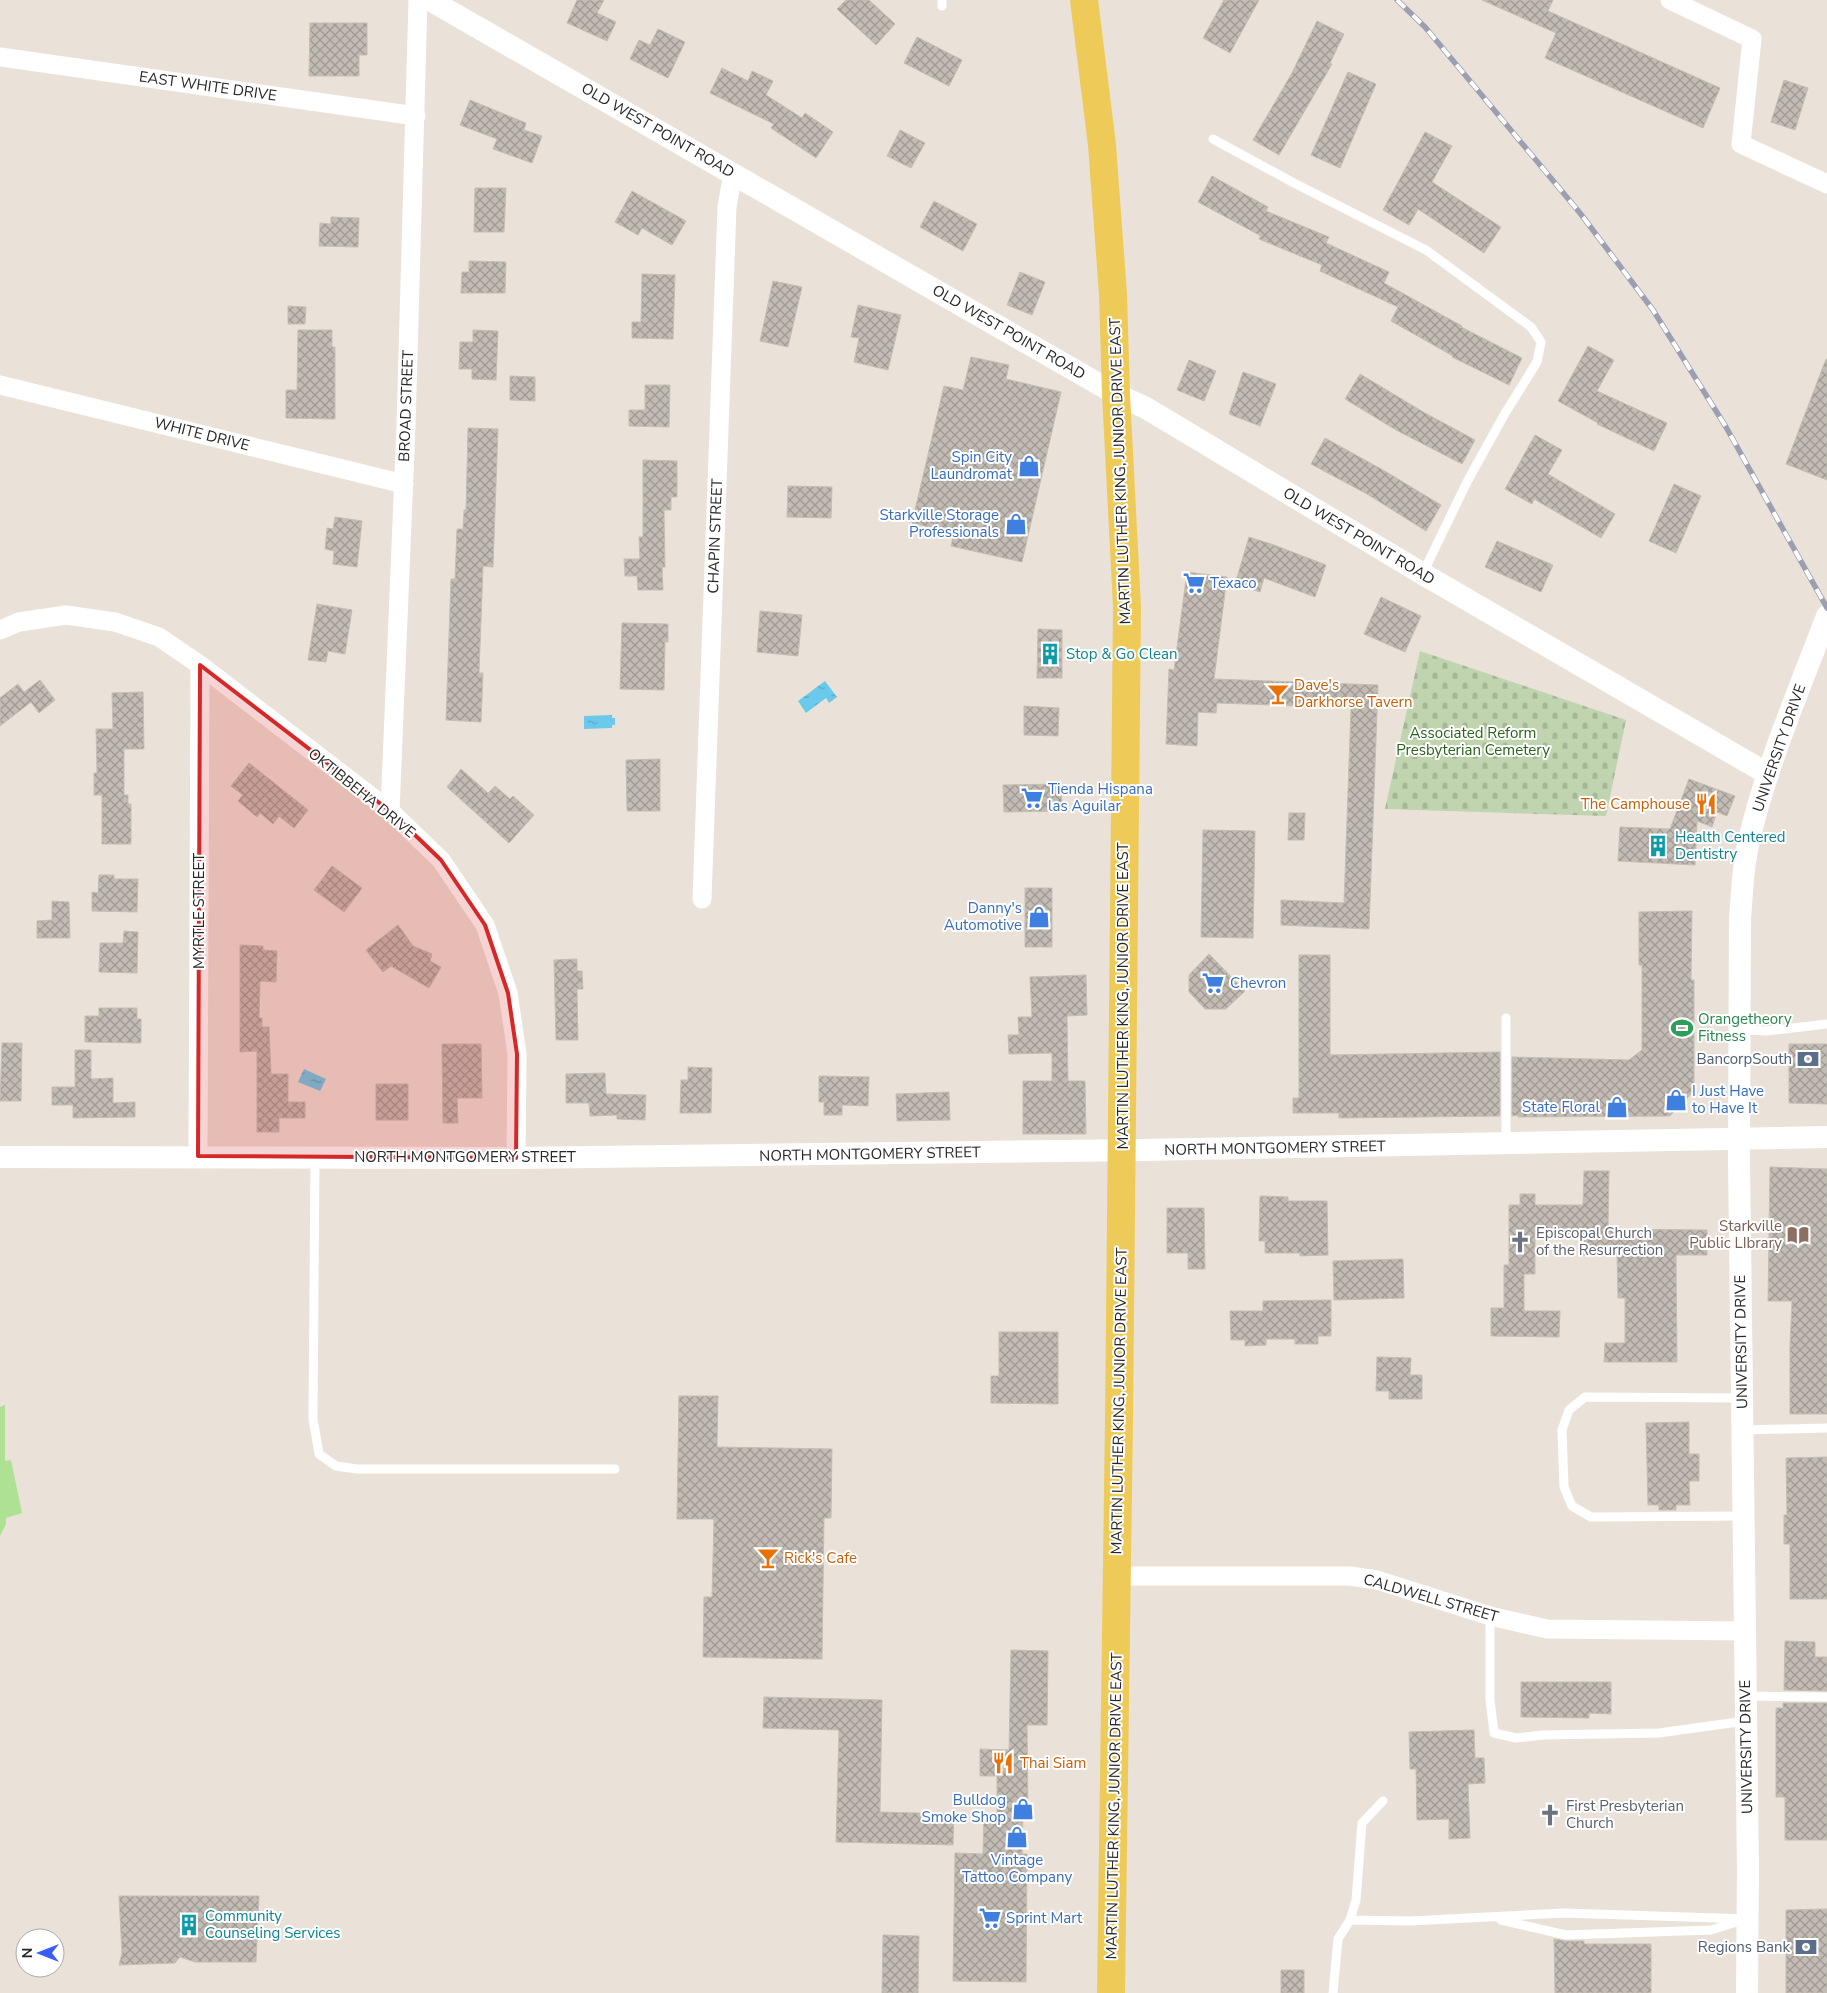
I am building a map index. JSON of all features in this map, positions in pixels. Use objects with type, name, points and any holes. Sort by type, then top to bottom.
[{"type":"main road","name":"MARTIN LUTHER KING, JUNIOR DRIVE EAST","points":[[1084,0],[1102,146],[1113,294],[1127,607],[1111,1993]]},
{"type":"street","name":"BROAD STREET","points":[[390,811],[404,484],[418,0]]},
{"type":"street","name":"OLD WEST POINT ROAD","points":[[430,0],[1116,394],[1146,408],[1423,574],[1768,774]]},
{"type":"street","points":[[1670,0],[1752,39],[1741,144],[1827,184]]},
{"type":"street","name":"EAST WHITE DRIVE","points":[[0,57],[416,116]]},
{"type":"street","name":"CHAPIN STREET","points":[[702,898],[727,207],[733,173]]},
{"type":"street","name":"WHITE DRIVE","points":[[0,385],[404,484]]},
{"type":"street","name":"OKTIBBEHA DRIVE","points":[[0,630],[19,622],[66,615],[115,622],[158,637],[200,665],[390,811],[441,860],[485,925],[499,962],[510,1001],[517,1054],[516,1158]]},
{"type":"street","name":"UNIVERSITY DRIVE","points":[[1747,1993],[1748,1919],[1739,1138],[1741,1030],[1740,920],[1742,888],[1750,836],[1768,774],[1827,616]]},
{"type":"street","name":"MYRTLE STREET","points":[[198,1156],[200,665]]},
{"type":"street","name":"NORTH MONTGOMERY STREET","points":[[0,1157],[516,1158],[1506,1144],[1827,1137]]},
{"type":"street","name":"CALDWELL STREET","points":[[1117,1576],[1350,1576],[1377,1580],[1490,1616],[1547,1629],[1745,1631]]},
{"type":"lane","points":[[1213,138],[1294,183],[1426,250],[1531,327],[1541,342],[1538,362],[1504,415],[1467,482],[1423,574]]},
{"type":"lane","points":[[1506,1018],[1506,1144]]},
{"type":"lane","points":[[1741,1030],[1767,1031],[1827,1024]]},
{"type":"lane","points":[[315,1157],[314,1419],[319,1454],[336,1466],[357,1469],[615,1469]]},
{"type":"lane","points":[[1742,1398],[1585,1397],[1568,1410],[1562,1430],[1564,1487],[1572,1506],[1591,1517],[1743,1516]]},
{"type":"lane","points":[[1742,1430],[1827,1428]]},
{"type":"lane","points":[[1490,1616],[1490,1700],[1494,1734],[1516,1738],[1543,1735],[1659,1733],[1745,1721]]},
{"type":"lane","points":[[1745,1696],[1827,1698]]},
{"type":"lane","points":[[1333,1993],[1338,1939],[1350,1920],[1356,1900],[1362,1823],[1382,1802]]},
{"type":"lane","points":[[1350,1920],[1410,1921],[1564,1913],[1748,1919]]},
{"type":"lane","points":[[1490,1917],[1566,1935],[1711,1930],[1748,1919]]},
{"type":"highlighted area","points":[[200,665],[390,811],[441,860],[485,925],[508,993],[517,1054],[516,1158],[198,1156]]},
{"type":"green space","name":"Associated Reform Presbyterian Cemetery","points":[[1420,651],[1626,720],[1606,816],[1385,809]]},
{"type":"green space","points":[[5,1405],[5,1461],[11,1460],[22,1513],[6,1518],[6,1524],[0,1536],[0,1407]]},
{"type":"water","points":[[825,681],[837,697],[829,703],[826,698],[806,713],[798,701]]},
{"type":"water","points":[[612,715],[612,718],[615,718],[615,725],[612,725],[612,728],[584,729],[584,716]]},
{"type":"water","points":[[304,1069],[326,1079],[320,1091],[298,1082]]},
{"type":"building","points":[[577,0],[604,0],[597,13],[616,22],[607,41],[567,23]]},
{"type":"building","points":[[846,0],[869,0],[895,24],[876,45],[837,9]]},
{"type":"building","points":[[1224,0],[1259,0],[1230,53],[1203,38]]},
{"type":"building","points":[[1482,0],[1553,0],[1548,11],[1720,88],[1703,128],[1545,58],[1556,33]]},
{"type":"building","points":[[1317,21],[1344,34],[1330,63],[1332,64],[1279,155],[1253,140],[1292,73]]},
{"type":"building","points":[[310,23],[367,23],[367,55],[359,55],[359,76],[309,76]]},
{"type":"building","points":[[658,29],[685,42],[668,78],[630,59],[639,40],[650,45]]},
{"type":"building","points":[[917,37],[962,60],[949,86],[904,63]]},
{"type":"building","points":[[722,68],[748,81],[752,71],[773,81],[766,95],[802,118],[805,113],[833,132],[816,158],[771,128],[774,124],[710,93]]},
{"type":"building","points":[[1348,72],[1376,84],[1340,168],[1311,155]]},
{"type":"building","points":[[1784,80],[1808,88],[1795,130],[1771,122]]},
{"type":"building","points":[[470,100],[526,123],[524,130],[542,136],[532,163],[493,149],[497,139],[460,125]]},
{"type":"building","points":[[900,130],[925,143],[911,168],[887,156]]},
{"type":"building","points":[[1425,132],[1452,146],[1432,182],[1501,227],[1484,253],[1418,209],[1409,225],[1383,210]]},
{"type":"building","points":[[1212,176],[1268,207],[1266,211],[1329,237],[1326,243],[1389,272],[1384,283],[1461,327],[1522,358],[1509,385],[1452,357],[1391,321],[1398,307],[1320,271],[1322,265],[1259,239],[1261,236],[1198,202]]},
{"type":"building","points":[[475,188],[506,188],[504,232],[474,232]]},
{"type":"building","points":[[632,191],[686,221],[672,245],[642,228],[638,235],[615,222]]},
{"type":"building","points":[[934,201],[977,224],[963,251],[920,227]]},
{"type":"building","points":[[331,217],[359,218],[358,247],[319,246],[320,223],[331,224]]},
{"type":"building","points":[[469,261],[506,262],[505,293],[461,293],[462,272],[469,272]]},
{"type":"building","points":[[1020,272],[1045,282],[1032,315],[1007,305]]},
{"type":"building","points":[[642,274],[675,275],[673,339],[632,338],[632,322],[641,322]]},
{"type":"building","points":[[773,281],[802,287],[788,347],[760,341]]},
{"type":"building","points":[[858,305],[901,315],[888,370],[854,362],[859,338],[851,337]]},
{"type":"building","points":[[288,306],[306,307],[305,324],[288,324]]},
{"type":"building","points":[[298,330],[332,330],[332,347],[335,347],[335,419],[286,418],[286,390],[297,390]]},
{"type":"building","points":[[473,330],[498,331],[496,380],[472,379],[472,369],[459,369],[460,342],[473,342]]},
{"type":"building","points":[[1588,346],[1614,360],[1597,391],[1667,423],[1654,451],[1597,424],[1558,401]]},
{"type":"building","points":[[971,357],[1009,365],[1006,379],[1061,392],[1022,562],[951,546],[954,533],[912,523],[944,386],[963,390]]},
{"type":"building","points":[[1827,359],[1827,480],[1786,464]]},
{"type":"building","points":[[1189,360],[1216,371],[1204,401],[1177,390]]},
{"type":"building","points":[[1243,372],[1276,384],[1260,426],[1229,414]]},
{"type":"building","points":[[1360,374],[1475,440],[1462,464],[1396,430],[1345,399]]},
{"type":"building","points":[[510,376],[535,377],[535,401],[510,400]]},
{"type":"building","points":[[645,385],[670,385],[669,427],[629,426],[629,410],[645,410]]},
{"type":"building","points":[[468,428],[498,429],[493,567],[483,566],[479,673],[483,673],[481,722],[446,720],[451,579],[455,579],[457,529],[463,529],[464,510],[466,510]]},
{"type":"building","points":[[1535,435],[1562,450],[1548,474],[1615,514],[1601,538],[1534,499],[1532,504],[1505,489]]},
{"type":"building","points":[[1325,438],[1441,505],[1426,531],[1367,494],[1311,464]]},
{"type":"building","points":[[643,460],[677,461],[677,497],[671,497],[671,510],[664,510],[665,567],[662,567],[663,590],[638,590],[637,576],[625,576],[624,559],[640,559],[639,537],[643,537]]},
{"type":"building","points":[[1674,484],[1701,496],[1676,553],[1649,541]]},
{"type":"building","points":[[788,486],[832,487],[831,518],[787,517]]},
{"type":"building","points":[[335,517],[362,521],[357,567],[333,564],[334,551],[325,549],[327,528],[333,529]]},
{"type":"building","points":[[1249,537],[1326,565],[1315,597],[1264,578],[1260,592],[1235,584]]},
{"type":"building","points":[[1497,541],[1553,565],[1541,592],[1485,567]]},
{"type":"building","points":[[1187,572],[1227,577],[1214,679],[1378,685],[1369,929],[1281,925],[1281,900],[1344,903],[1351,708],[1217,703],[1216,713],[1198,712],[1197,746],[1166,744],[1169,669],[1174,670]]},
{"type":"building","points":[[1381,597],[1421,616],[1405,652],[1364,634]]},
{"type":"building","points":[[317,604],[352,610],[345,654],[328,651],[326,662],[308,660]]},
{"type":"building","points":[[760,611],[802,615],[798,656],[757,652]]},
{"type":"building","points":[[622,623],[668,624],[668,642],[665,642],[664,690],[620,689]]},
{"type":"building","name":"Stop & Go Clean","points":[[1038,629],[1062,630],[1062,678],[1037,678]]},
{"type":"building","points":[[40,680],[55,700],[39,713],[31,702],[0,726],[0,698],[18,684],[24,692]]},
{"type":"building","points":[[143,692],[144,749],[124,749],[124,795],[128,795],[128,804],[131,804],[131,844],[102,844],[102,795],[94,795],[94,773],[97,773],[96,729],[113,729],[112,693]]},
{"type":"building","points":[[1024,706],[1059,708],[1058,736],[1024,735]]},
{"type":"building","points":[[660,759],[660,811],[627,811],[626,760]]},
{"type":"building","points":[[249,763],[308,810],[294,828],[279,816],[273,824],[260,813],[257,817],[238,801],[243,795],[231,786]]},
{"type":"building","points":[[461,769],[488,793],[495,786],[510,799],[513,796],[534,815],[509,843],[447,787]]},
{"type":"building","points":[[1689,779],[1735,796],[1727,816],[1717,812],[1712,827],[1697,821],[1695,865],[1618,861],[1620,827],[1670,829]]},
{"type":"building","name":"Tienda Hispana las Aguilar","points":[[1061,784],[1062,811],[1004,812],[1003,785]]},
{"type":"building","points":[[1289,813],[1305,813],[1304,840],[1288,840]]},
{"type":"building","points":[[1203,830],[1255,831],[1253,938],[1201,937]]},
{"type":"building","points":[[332,866],[362,888],[344,912],[314,890]]},
{"type":"building","points":[[99,875],[114,875],[114,879],[138,879],[137,912],[92,911],[92,892],[98,893]]},
{"type":"building","name":"Danny's Automotive","points":[[1025,888],[1052,888],[1052,947],[1025,947]]},
{"type":"building","points":[[52,901],[69,902],[70,938],[37,938],[37,921],[52,920]]},
{"type":"building","points":[[1692,911],[1691,980],[1694,980],[1694,1091],[1670,1116],[1512,1116],[1512,1057],[1629,1060],[1642,1050],[1642,965],[1639,965],[1639,912]]},
{"type":"building","points":[[398,925],[413,946],[432,954],[430,961],[441,967],[429,988],[391,966],[383,972],[366,950]]},
{"type":"building","points":[[124,931],[138,932],[137,973],[99,972],[100,943],[123,943]]},
{"type":"building","points":[[240,945],[263,946],[263,950],[277,951],[276,982],[260,981],[259,1018],[262,1018],[262,1027],[269,1027],[271,1074],[288,1074],[288,1102],[305,1102],[305,1118],[279,1118],[279,1132],[257,1132],[257,1051],[240,1052]]},
{"type":"building","name":"Chevron","points":[[1209,954],[1245,991],[1226,1009],[1205,1009],[1189,992],[1189,975]]},
{"type":"building","points":[[1299,955],[1330,955],[1330,1055],[1500,1052],[1500,1116],[1339,1118],[1339,1113],[1293,1113],[1293,1098],[1299,1098]]},
{"type":"building","points":[[577,959],[577,971],[582,971],[583,989],[577,989],[578,1040],[556,1040],[554,960]]},
{"type":"building","points":[[1086,975],[1087,1015],[1067,1016],[1068,1081],[1085,1081],[1086,1134],[1023,1134],[1023,1081],[1052,1081],[1052,1053],[1009,1054],[1008,1035],[1019,1035],[1018,1017],[1032,1017],[1030,977]]},
{"type":"building","points":[[99,1008],[137,1008],[137,1019],[141,1019],[141,1043],[85,1042],[85,1016],[99,1016]]},
{"type":"building","points":[[2,1043],[22,1043],[21,1101],[0,1101]]},
{"type":"building","points":[[442,1044],[481,1044],[482,1098],[457,1098],[458,1123],[443,1123]]},
{"type":"building","name":"BancorpSouth","points":[[1789,1044],[1827,1044],[1827,1104],[1789,1103]]},
{"type":"building","points":[[75,1050],[91,1050],[91,1079],[113,1078],[113,1103],[135,1102],[135,1117],[73,1118],[73,1105],[52,1105],[52,1087],[75,1087]]},
{"type":"building","points":[[688,1067],[712,1068],[711,1113],[680,1113],[681,1080],[688,1080]]},
{"type":"building","points":[[605,1073],[606,1094],[646,1095],[645,1120],[617,1119],[617,1115],[590,1116],[589,1103],[566,1103],[566,1074]]},
{"type":"building","points":[[819,1076],[869,1077],[868,1106],[842,1105],[842,1115],[824,1115],[824,1102],[819,1102]]},
{"type":"building","points":[[376,1084],[408,1084],[408,1120],[376,1120]]},
{"type":"building","points":[[949,1092],[950,1120],[897,1121],[896,1094]]},
{"type":"building","name":"Starkville Public LIbrary","points":[[1770,1167],[1827,1169],[1827,1414],[1790,1414],[1792,1301],[1768,1301]]},
{"type":"building","points":[[1584,1171],[1609,1171],[1608,1229],[1707,1230],[1707,1255],[1676,1255],[1677,1362],[1604,1362],[1605,1343],[1625,1343],[1625,1298],[1618,1298],[1617,1255],[1583,1255],[1583,1234],[1535,1234],[1535,1274],[1524,1274],[1524,1311],[1560,1311],[1559,1337],[1491,1336],[1491,1308],[1504,1308],[1504,1265],[1509,1265],[1509,1205],[1520,1205],[1520,1194],[1535,1194],[1535,1205],[1583,1205]]},
{"type":"building","points":[[1260,1196],[1288,1197],[1288,1201],[1327,1201],[1328,1255],[1300,1256],[1300,1253],[1265,1253],[1265,1241],[1259,1241]]},
{"type":"building","points":[[1167,1208],[1204,1208],[1205,1269],[1188,1269],[1188,1253],[1167,1253]]},
{"type":"building","points":[[1403,1259],[1404,1298],[1334,1300],[1333,1261]]},
{"type":"building","points":[[1331,1300],[1331,1336],[1318,1336],[1318,1344],[1295,1344],[1295,1339],[1266,1339],[1266,1345],[1245,1346],[1245,1340],[1231,1340],[1230,1311],[1263,1311],[1263,1301]]},
{"type":"building","points":[[999,1332],[1058,1332],[1058,1404],[991,1403],[991,1376],[999,1376]]},
{"type":"building","points":[[1377,1357],[1411,1358],[1410,1375],[1422,1375],[1422,1399],[1389,1399],[1389,1391],[1376,1391]]},
{"type":"building","name":"Rick's Cafe","points":[[679,1396],[718,1396],[717,1447],[832,1449],[831,1518],[824,1518],[822,1659],[703,1657],[704,1597],[712,1597],[714,1519],[677,1519]]},
{"type":"building","points":[[1689,1422],[1689,1454],[1699,1454],[1699,1481],[1689,1481],[1690,1505],[1676,1505],[1676,1510],[1659,1510],[1659,1505],[1648,1505],[1646,1423]]},
{"type":"building","points":[[1827,1457],[1827,1599],[1790,1599],[1790,1544],[1784,1544],[1784,1515],[1787,1515],[1786,1458]]},
{"type":"building","points":[[1785,1641],[1815,1642],[1815,1657],[1827,1657],[1827,1691],[1784,1690]]},
{"type":"building","points":[[1011,1650],[1048,1651],[1047,1725],[1027,1725],[1028,1814],[1023,1814],[1022,1854],[1027,1854],[1026,1982],[953,1981],[955,1853],[983,1854],[984,1814],[997,1814],[997,1776],[980,1776],[980,1749],[1009,1750]]},
{"type":"building","points":[[1521,1682],[1611,1682],[1611,1714],[1589,1713],[1589,1718],[1521,1717]]},
{"type":"building","points":[[764,1697],[882,1700],[880,1812],[954,1814],[953,1845],[836,1842],[839,1730],[763,1728]]},
{"type":"building","points":[[1783,1703],[1827,1703],[1827,1840],[1785,1840],[1785,1797],[1776,1797],[1776,1708],[1783,1708]]},
{"type":"building","points":[[1474,1730],[1475,1758],[1484,1758],[1485,1783],[1468,1784],[1470,1838],[1449,1839],[1449,1819],[1417,1820],[1416,1769],[1410,1769],[1409,1732]]},
{"type":"building","name":"Community Counseling Services","points":[[119,1896],[259,1896],[256,1962],[195,1962],[180,1957],[175,1963],[119,1965],[122,1953]]},
{"type":"building","name":"Regions Bank","points":[[1827,1909],[1827,1993],[1786,1993],[1786,1910]]},
{"type":"building","points":[[883,1935],[919,1936],[918,1993],[882,1993]]},
{"type":"building","points":[[1554,1939],[1584,1941],[1584,1944],[1651,1944],[1651,1993],[1555,1993]]},
{"type":"building","points":[[1281,1970],[1304,1970],[1304,1993],[1281,1993]]},
{"type":"railway","points":[[1397,0],[1425,27],[1580,213],[1653,310],[1726,427],[1827,608]]},
{"type":"place","name":"Spin City Laundromat","points":[[1029,466]]},
{"type":"place","name":"Starkville Storage Professionals","points":[[1016,524]]},
{"type":"place","name":"Texaco","points":[[1194,583]]},
{"type":"place","name":"Stop & Go Clean","points":[[1050,654]]},
{"type":"place","name":"Dave's Darkhorse Tavern","points":[[1278,694]]},
{"type":"place","name":"Tienda Hispana las Aguilar","points":[[1032,798]]},
{"type":"place","name":"The Camphouse","points":[[1706,804]]},
{"type":"place","name":"Health Centered Dentistry","points":[[1658,846]]},
{"type":"place","name":"Danny's Automotive","points":[[1039,917]]},
{"type":"place","name":"Chevron","points":[[1213,983]]},
{"type":"place","name":"Orangetheory Fitness","points":[[1682,1028]]},
{"type":"place","name":"BancorpSouth","points":[[1808,1059]]},
{"type":"place","name":"I Just Have to Have It","points":[[1676,1100]]},
{"type":"place","name":"State Floral","points":[[1617,1107]]},
{"type":"place","name":"Starkville Public LIbrary","points":[[1798,1235]]},
{"type":"place","name":"Episcopal Church of the Resurrection","points":[[1520,1242]]},
{"type":"place","name":"Rick's Cafe","points":[[768,1558]]},
{"type":"place","name":"Thai Siam","points":[[1003,1763]]},
{"type":"place","name":"Bulldog Smoke Shop","points":[[1023,1809]]},
{"type":"place","name":"First Presbyterian Church","points":[[1550,1815]]},
{"type":"place","name":"Vintage Tattoo Company","points":[[1017,1837]]},
{"type":"place","name":"Sprint Mart","points":[[990,1918]]},
{"type":"place","name":"Community Counseling Services","points":[[189,1925]]},
{"type":"place","name":"Regions Bank","points":[[1806,1947]]}]
